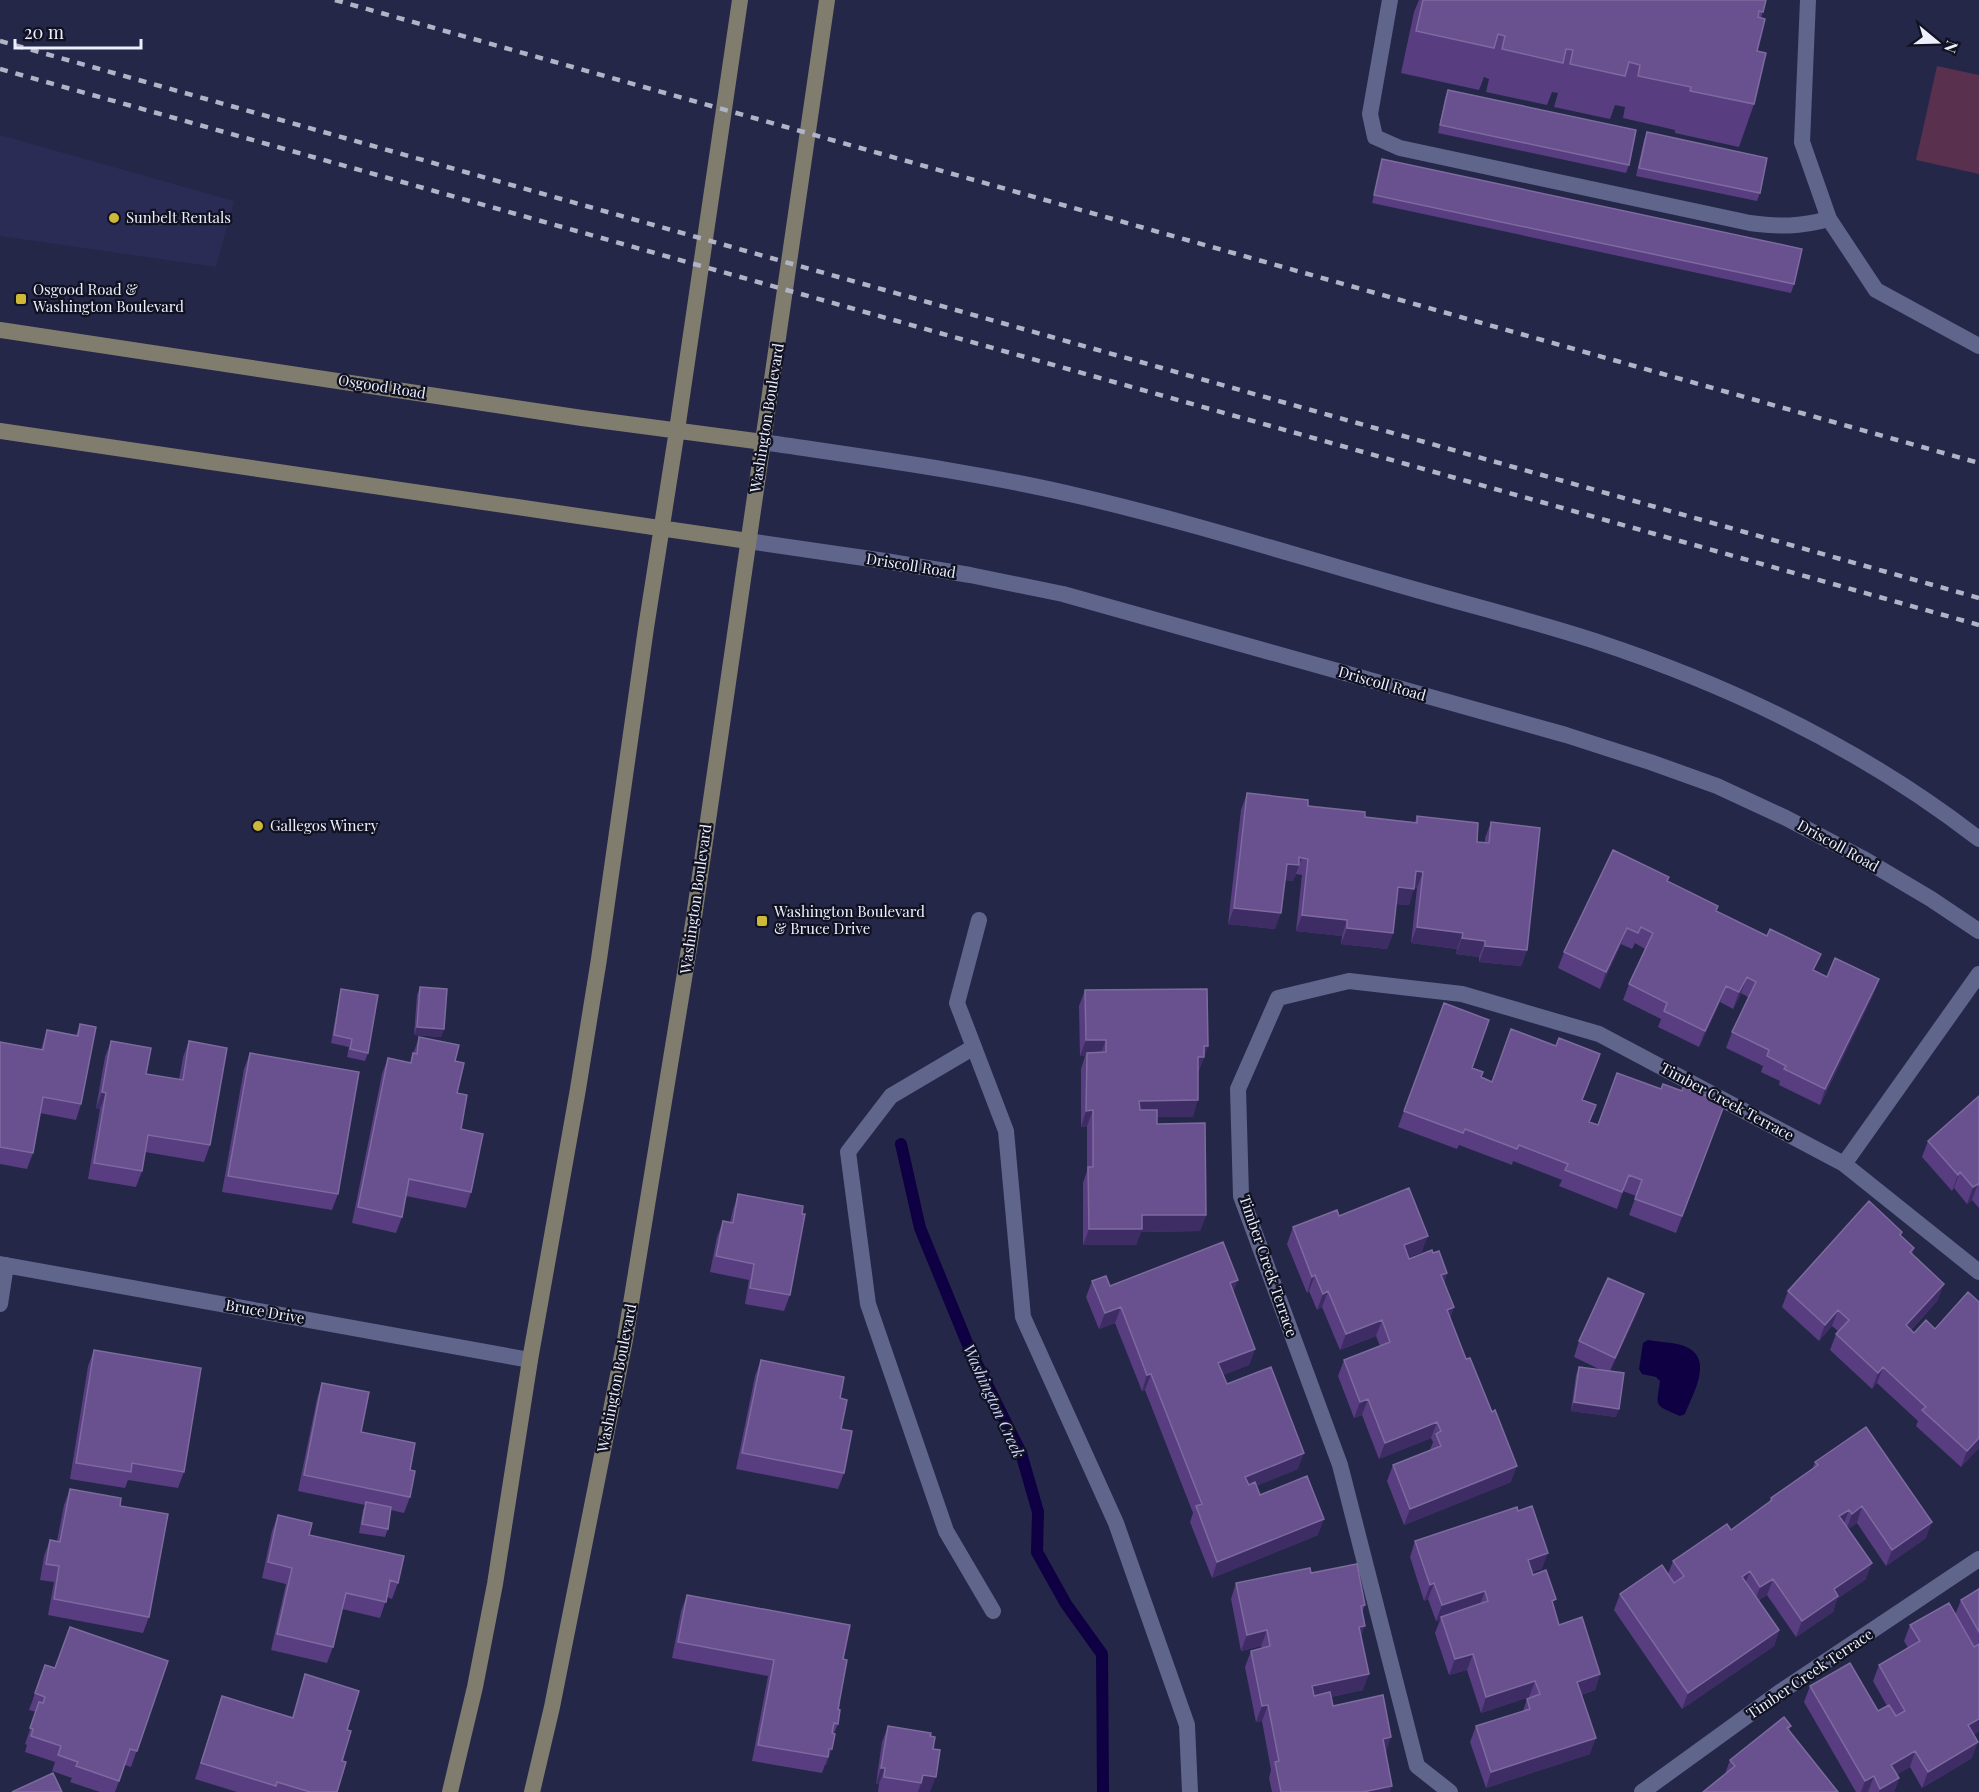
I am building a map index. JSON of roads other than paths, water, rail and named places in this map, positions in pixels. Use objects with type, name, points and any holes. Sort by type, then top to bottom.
[{"type":"main road","points":[[450,1792],[475,1687],[495,1584],[530,1360],[596,983],[646,628],[678,430],[740,0]]},
{"type":"main road","name":"Washington Boulevard","points":[[532,1792],[552,1707],[625,1340],[693,924],[827,0]]},
{"type":"main road","name":"Osgood Road","points":[[0,330],[571,417],[763,442]]},
{"type":"main road","points":[[0,431],[748,541]]},
{"type":"street","points":[[1390,0],[1370,114],[1375,137],[1400,148],[1750,223],[1805,226],[1829,219]]},
{"type":"street","points":[[1808,0],[1802,142],[1829,219],[1876,290],[1979,346]]},
{"type":"street","points":[[763,442],[980,476],[1083,497],[1594,641],[1684,673],[1833,742],[1900,783],[1979,839]]},
{"type":"street","name":"Driscoll Road","points":[[748,541],[970,575],[1063,594],[1566,735],[1717,786],[1786,818],[1862,858],[1979,931]]},
{"type":"street","points":[[979,920],[957,1003],[1006,1131],[1023,1317],[1116,1523],[1128,1557],[1186,1725],[1190,1792]]},
{"type":"street","points":[[1844,1164],[1979,974]]},
{"type":"street","name":"Timber Creek Terrace","points":[[1450,1792],[1417,1766],[1340,1465],[1241,1196],[1238,1089],[1278,998],[1348,981],[1462,994],[1599,1034],[1844,1164],[1979,1272]]},
{"type":"street","points":[[974,1047],[891,1096],[848,1152],[868,1304],[946,1531],[993,1611]]},
{"type":"street","points":[[0,1304],[3,1264]]},
{"type":"street","name":"Bruce Drive","points":[[3,1264],[530,1360]]},
{"type":"street","name":"Timber Creek Terrace","points":[[1642,1792],[1780,1692],[1979,1559]]},
{"type":"waterway","name":"Washington Creek","points":[[901,1144],[920,1228],[970,1350],[1021,1453],[1038,1512],[1037,1552],[1066,1604],[1102,1654],[1103,1792]]},
{"type":"railway","points":[[335,0],[1979,463]]},
{"type":"railway","points":[[0,41],[1979,598]]},
{"type":"railway","points":[[0,69],[1979,625]]},
{"type":"place","name":"Sunbelt Rentals","points":[[114,218]]},
{"type":"place","name":"Osgood Road & Washington Boulevard","points":[[21,299]]},
{"type":"place","name":"Gallegos Winery","points":[[258,826]]},
{"type":"place","name":"Washington Boulevard & Bruce Drive","points":[[762,921]]}]
